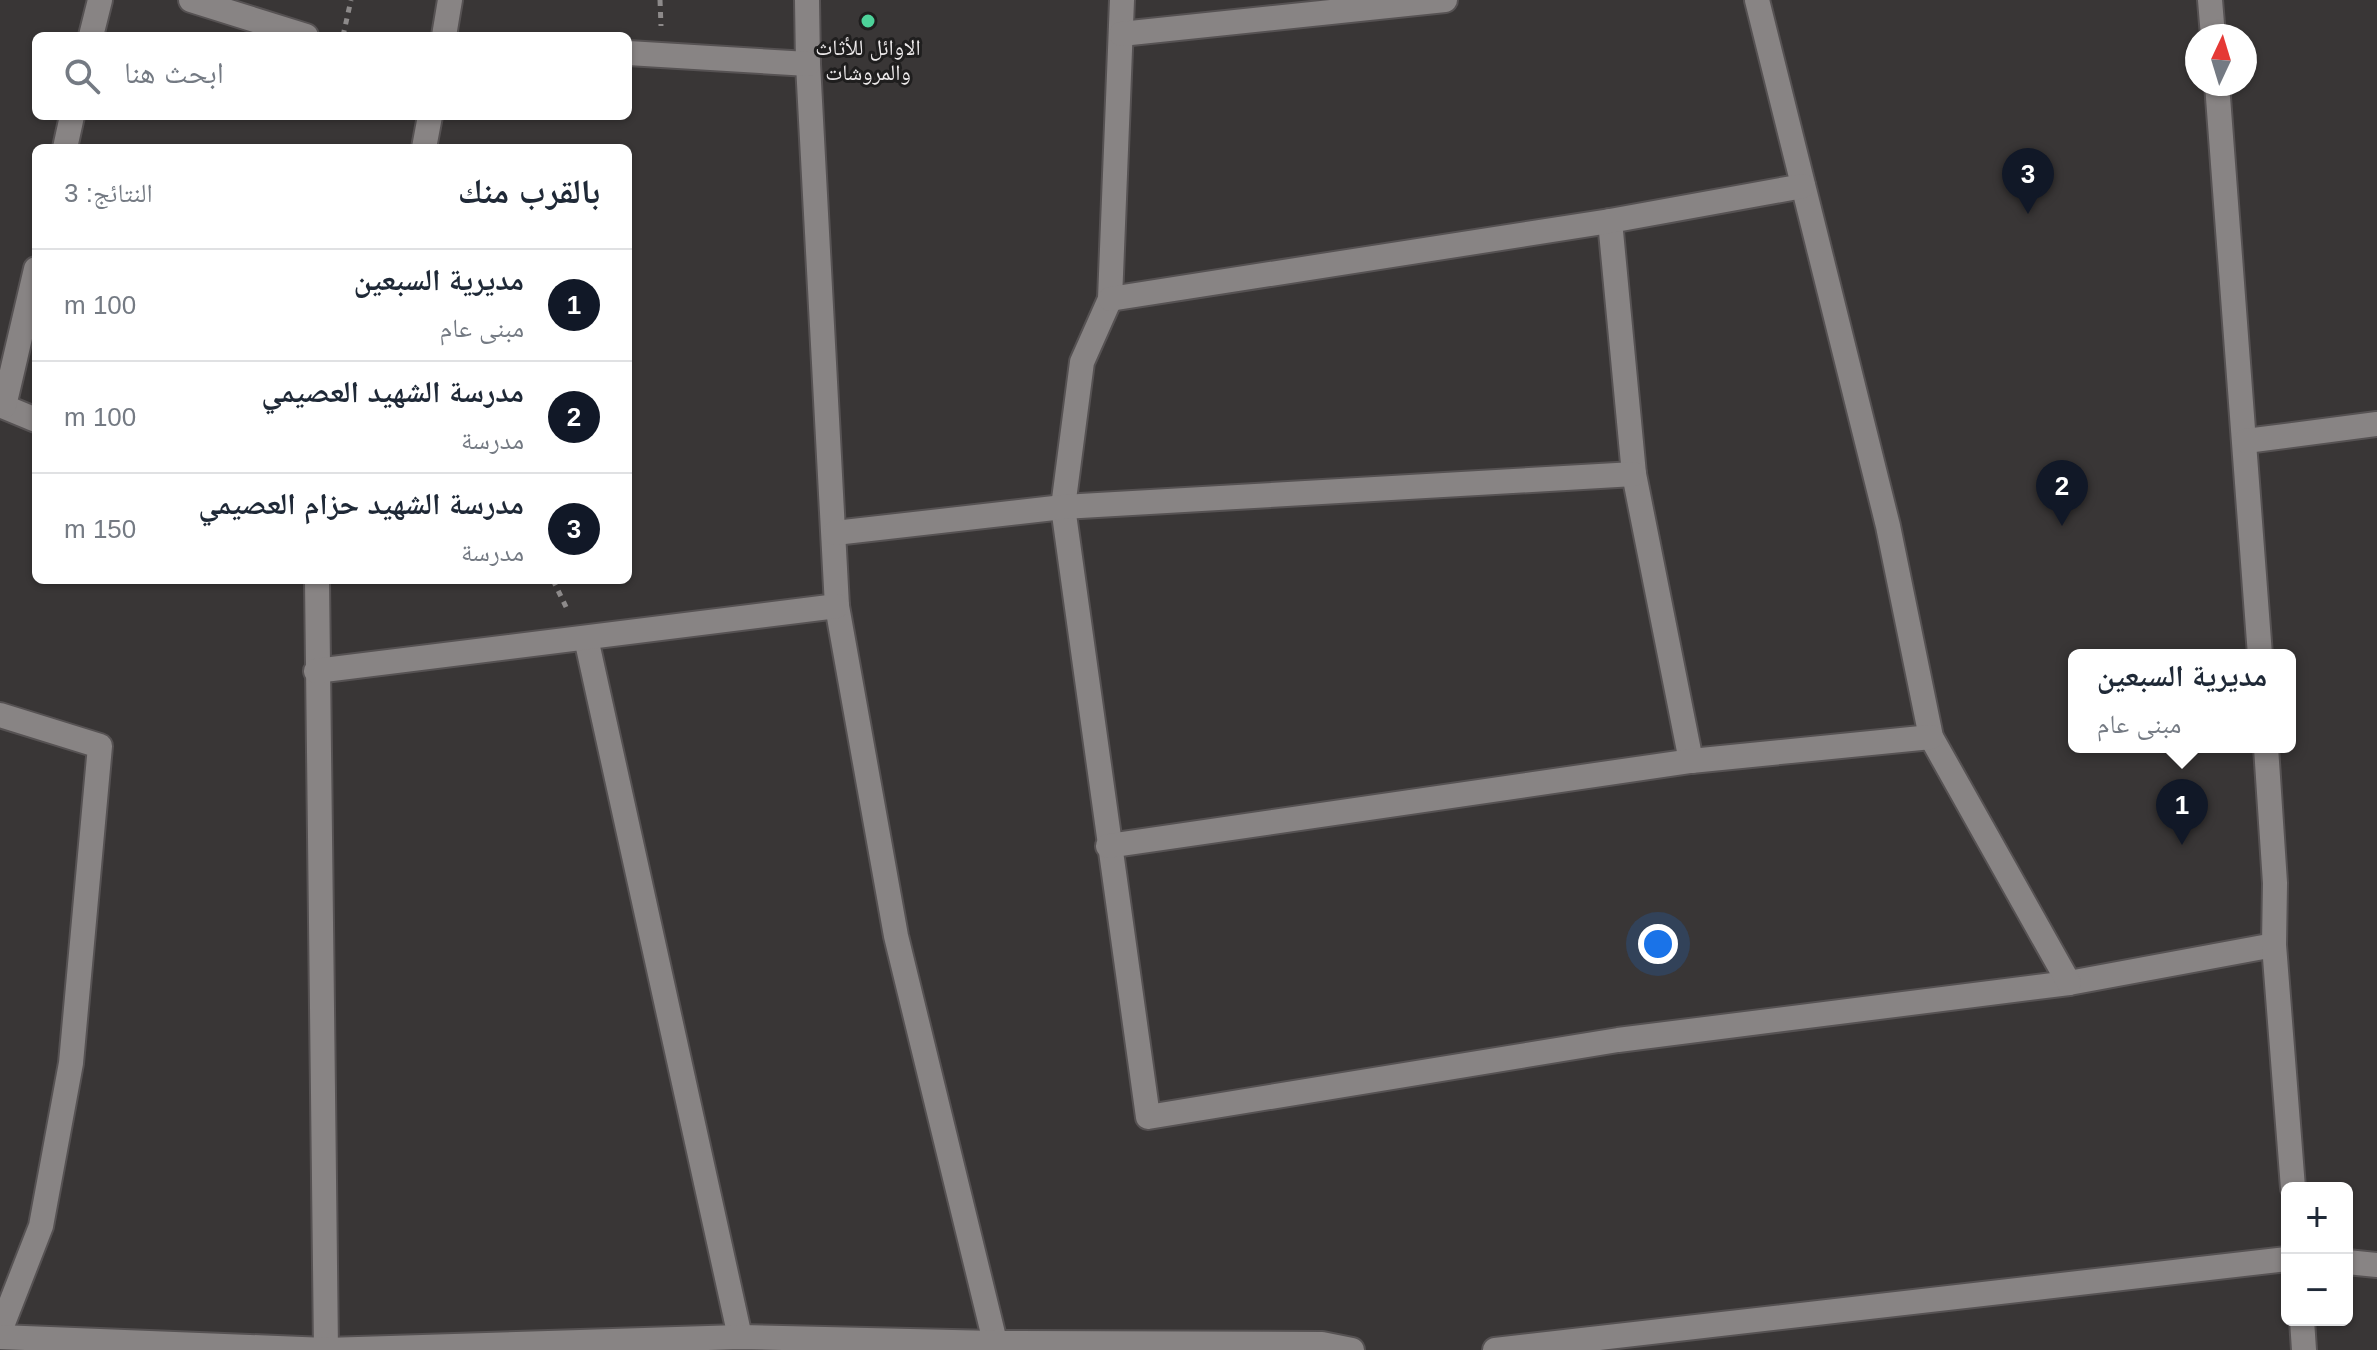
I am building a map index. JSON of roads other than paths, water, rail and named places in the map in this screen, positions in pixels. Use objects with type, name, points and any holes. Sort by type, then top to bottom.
[{"type":"street","points":[[92,32],[100,0]]},
{"type":"street","points":[[191,0],[293,32]]},
{"type":"street","points":[[445,32],[450,0]]},
{"type":"street","points":[[807,0],[837,606],[896,936],[996,1347]]},
{"type":"street","points":[[1122,0],[1110,299],[1082,362],[1063,507],[1148,1117],[1618,1040],[2069,983],[2274,945]]},
{"type":"street","points":[[1121,34],[1445,0]]},
{"type":"street","points":[[1757,0],[1888,526],[1931,737],[2069,983]]},
{"type":"street","points":[[2210,0],[2212,24]]},
{"type":"street","points":[[632,53],[808,64]]},
{"type":"street","points":[[2218,96],[2260,649]]},
{"type":"street","points":[[66,144],[71,120]]},
{"type":"street","points":[[425,144],[429,120]]},
{"type":"street","points":[[1110,299],[1610,221],[1803,186]]},
{"type":"street","points":[[1610,221],[1634,474],[1691,761]]},
{"type":"street","points":[[32,285],[2,406],[32,418]]},
{"type":"street","points":[[2246,441],[2377,424]]},
{"type":"street","points":[[835,533],[1063,507],[1634,474]]},
{"type":"street","points":[[317,584],[326,1350]]},
{"type":"street","points":[[316,671],[837,606]]},
{"type":"street","points":[[586,638],[740,1337]]},
{"type":"street","points":[[0,715],[100,746],[71,1063],[41,1226],[0,1331]]},
{"type":"street","points":[[1108,846],[1691,761],[1931,737]]},
{"type":"street","points":[[2266,753],[2275,883],[2274,945],[2293,1182]]},
{"type":"street","points":[[1495,1350],[2281,1260]]},
{"type":"street","points":[[2353,1263],[2377,1265]]},
{"type":"street","points":[[2302,1326],[2304,1350]]},
{"type":"street","points":[[0,1337],[326,1350],[740,1337],[996,1347],[1322,1344],[1352,1350]]},
{"type":"place","name":"الاوائل للأثاث والمروشات","points":[[868,21]]},
{"type":"place","name":"مدرسة الشهيد حزام العصيمي","points":[[2028,214]]},
{"type":"place","name":"مدرسة الشهيد العصيمي","points":[[2062,526]]},
{"type":"place","name":"مديرية السبعين","points":[[2182,845]]}]
